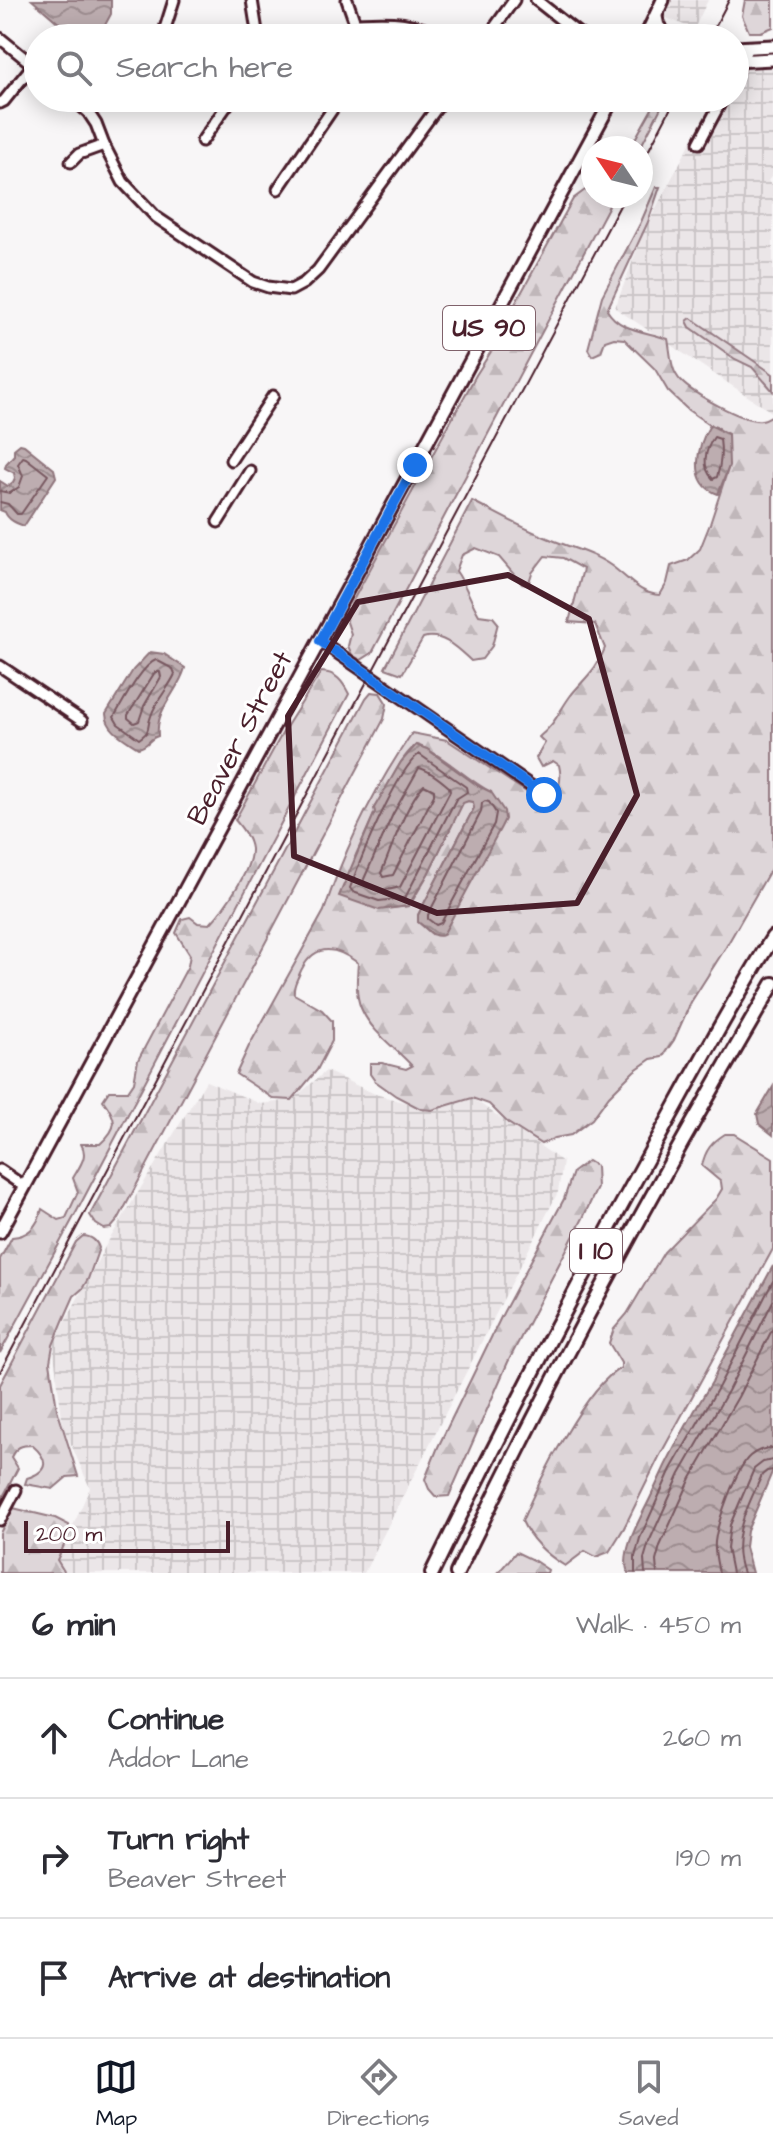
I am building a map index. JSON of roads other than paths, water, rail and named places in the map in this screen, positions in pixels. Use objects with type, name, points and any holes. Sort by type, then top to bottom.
[{"type":"highway","name":"I 10","points":[[432,1573],[584,1272],[773,937]]},
{"type":"highway","name":"I 10","points":[[457,1573],[554,1377],[640,1216],[773,984]]},
{"type":"main road","points":[[652,24],[663,0]]},
{"type":"main road","points":[[656,17],[658,24]]},
{"type":"main road","points":[[749,48],[773,46]]},
{"type":"main road","points":[[749,60],[773,59]]},
{"type":"main road","name":"Beaver Street","points":[[0,1232],[605,112]]},
{"type":"street","points":[[166,24],[174,0]]},
{"type":"street","points":[[252,0],[256,24]]},
{"type":"street","points":[[347,0],[355,23],[410,24]]},
{"type":"street","points":[[497,24],[514,0]]},
{"type":"street","points":[[536,0],[566,24]]},
{"type":"street","points":[[0,38],[24,57]]},
{"type":"street","points":[[0,103],[24,79]]},
{"type":"street","points":[[88,112],[123,182],[156,217],[253,282],[283,290],[291,290],[304,283],[318,270],[434,112]]},
{"type":"street","points":[[202,141],[222,112]]},
{"type":"street","points":[[278,189],[330,112]]},
{"type":"street","points":[[699,143],[716,112]]},
{"type":"street","points":[[71,162],[79,154],[104,145]]},
{"type":"street","points":[[231,460],[273,396]]},
{"type":"street","points":[[218,522],[250,471]]},
{"type":"street","points":[[320,641],[544,795]]},
{"type":"street","points":[[0,666],[82,721]]},
{"type":"street","points":[[0,1170],[25,1187]]},
{"type":"street","points":[[0,1520],[16,1490]]},
{"type":"water","points":[[32,0],[111,0],[111,14],[106,24],[60,24]]},
{"type":"water","points":[[710,425],[728,434],[729,466],[718,494],[702,482],[699,473],[699,453]]},
{"type":"water","points":[[20,444],[54,469],[56,477],[24,526],[0,510],[0,481],[8,486],[13,482],[14,473],[5,468],[14,455],[14,449]]},
{"type":"water","points":[[150,652],[164,654],[185,668],[163,709],[158,736],[138,748],[113,730],[106,714],[133,670]]},
{"type":"water","points":[[416,745],[427,749],[491,792],[504,811],[505,819],[443,935],[439,936],[418,922],[418,915],[474,808],[473,802],[463,803],[428,874],[408,906],[379,910],[339,896],[375,812],[374,808],[401,762]]},
{"type":"water","points":[[773,1087],[773,1135],[759,1124],[757,1114]]},
{"type":"water","points":[[773,1266],[773,1470],[747,1531],[745,1547],[752,1573],[628,1573],[626,1564],[630,1543],[673,1449]]},
{"type":"railway","points":[[716,24],[729,0]]},
{"type":"railway","points":[[653,142],[669,112]]},
{"type":"railway","points":[[0,1372],[619,208]]}]
